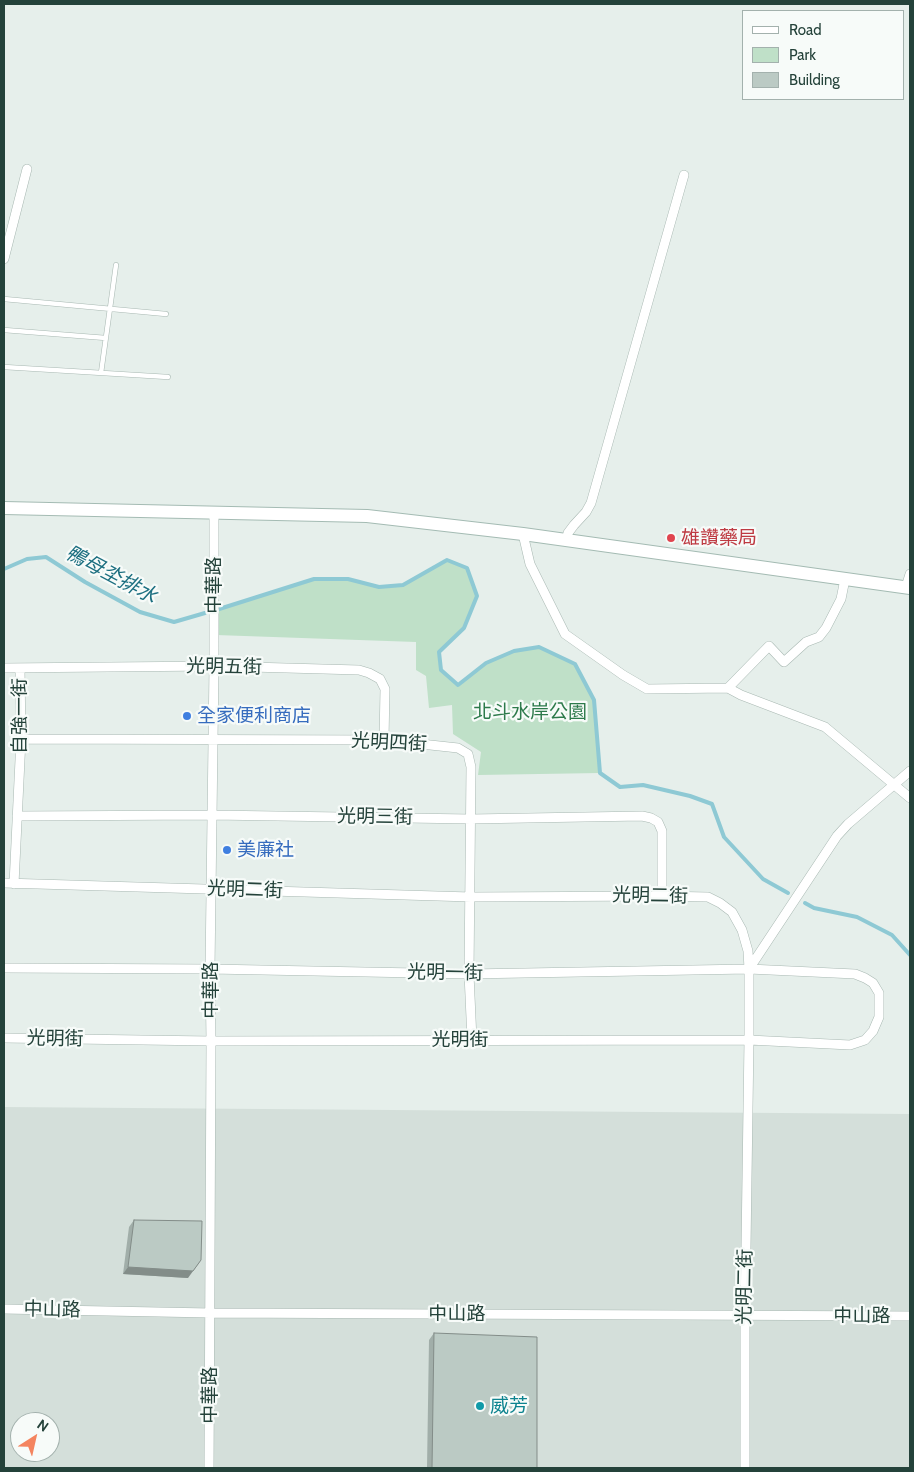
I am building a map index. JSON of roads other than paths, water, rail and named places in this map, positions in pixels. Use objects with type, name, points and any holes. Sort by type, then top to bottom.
[{"type":"main road","points":[[4,508],[367,516],[523,534],[908,588]]},
{"type":"street","points":[[4,259],[27,168]]},
{"type":"street","points":[[566,541],[568,533],[586,512],[591,503],[684,175]]},
{"type":"street","name":"中華路","points":[[209,1468],[210,969],[214,512]]},
{"type":"street","points":[[523,534],[530,564],[565,634],[623,676],[647,689],[728,688],[741,695],[825,727],[910,798]]},
{"type":"street","points":[[908,588],[910,574]]},
{"type":"street","points":[[728,688],[769,646],[784,662],[806,642],[819,637],[826,628],[841,599],[846,579]]},
{"type":"street","name":"光明五街","points":[[4,668],[214,666],[359,670],[370,673],[380,679],[385,689],[384,740]]},
{"type":"street","name":"自強一街","points":[[14,884],[21,739],[20,668]]},
{"type":"street","name":"光明四街","points":[[21,739],[384,740],[458,748],[468,754],[471,767],[469,974],[472,1040]]},
{"type":"street","points":[[749,969],[837,836],[848,824],[910,771]]},
{"type":"street","name":"光明三街","points":[[17,816],[212,815],[471,818],[642,816],[658,822],[662,831],[662,896]]},
{"type":"street","name":"光明二街","points":[[4,883],[471,896],[708,897],[732,912],[742,930],[748,951],[749,969],[745,1468]]},
{"type":"street","name":"光明一街","points":[[4,968],[210,969],[469,974],[749,969],[855,974],[873,983],[879,993]]},
{"type":"street","name":"光明街","points":[[4,1038],[211,1041],[749,1040],[850,1045],[865,1040],[873,1031],[879,1018],[879,993]]},
{"type":"street","name":"中山路","points":[[4,1309],[210,1313],[910,1316]]},
{"type":"lane","points":[[101,373],[116,265]]},
{"type":"lane","points":[[4,299],[166,314]]},
{"type":"lane","points":[[4,330],[106,338]]},
{"type":"lane","points":[[4,367],[168,377]]},
{"type":"waterway","name":"鴨母坔排水","points":[[4,569],[27,559],[46,557],[85,582],[140,612],[174,622],[205,613]]},
{"type":"waterway","name":"鴨母坔排水","points":[[216,610],[314,579],[348,579],[379,587],[403,585],[447,560],[467,568],[477,596],[464,628],[439,652],[441,670],[458,685],[486,663],[514,651],[539,647],[575,664],[594,700],[600,773],[620,787],[643,785],[690,796],[712,804],[724,837],[763,879],[788,893]]},
{"type":"waterway","name":"鴨母坔排水","points":[[805,903],[814,908],[857,917],[892,935],[910,955]]},
{"type":"place","name":"雄讚藥局","points":[[671,538]]},
{"type":"place","name":"全家便利商店","points":[[187,716]]},
{"type":"place","name":"美廉社","points":[[227,850]]},
{"type":"place","name":"威芳","points":[[480,1406]]},
{"type":"park label","name":"北斗水岸公園","points":[[530,712]]}]
